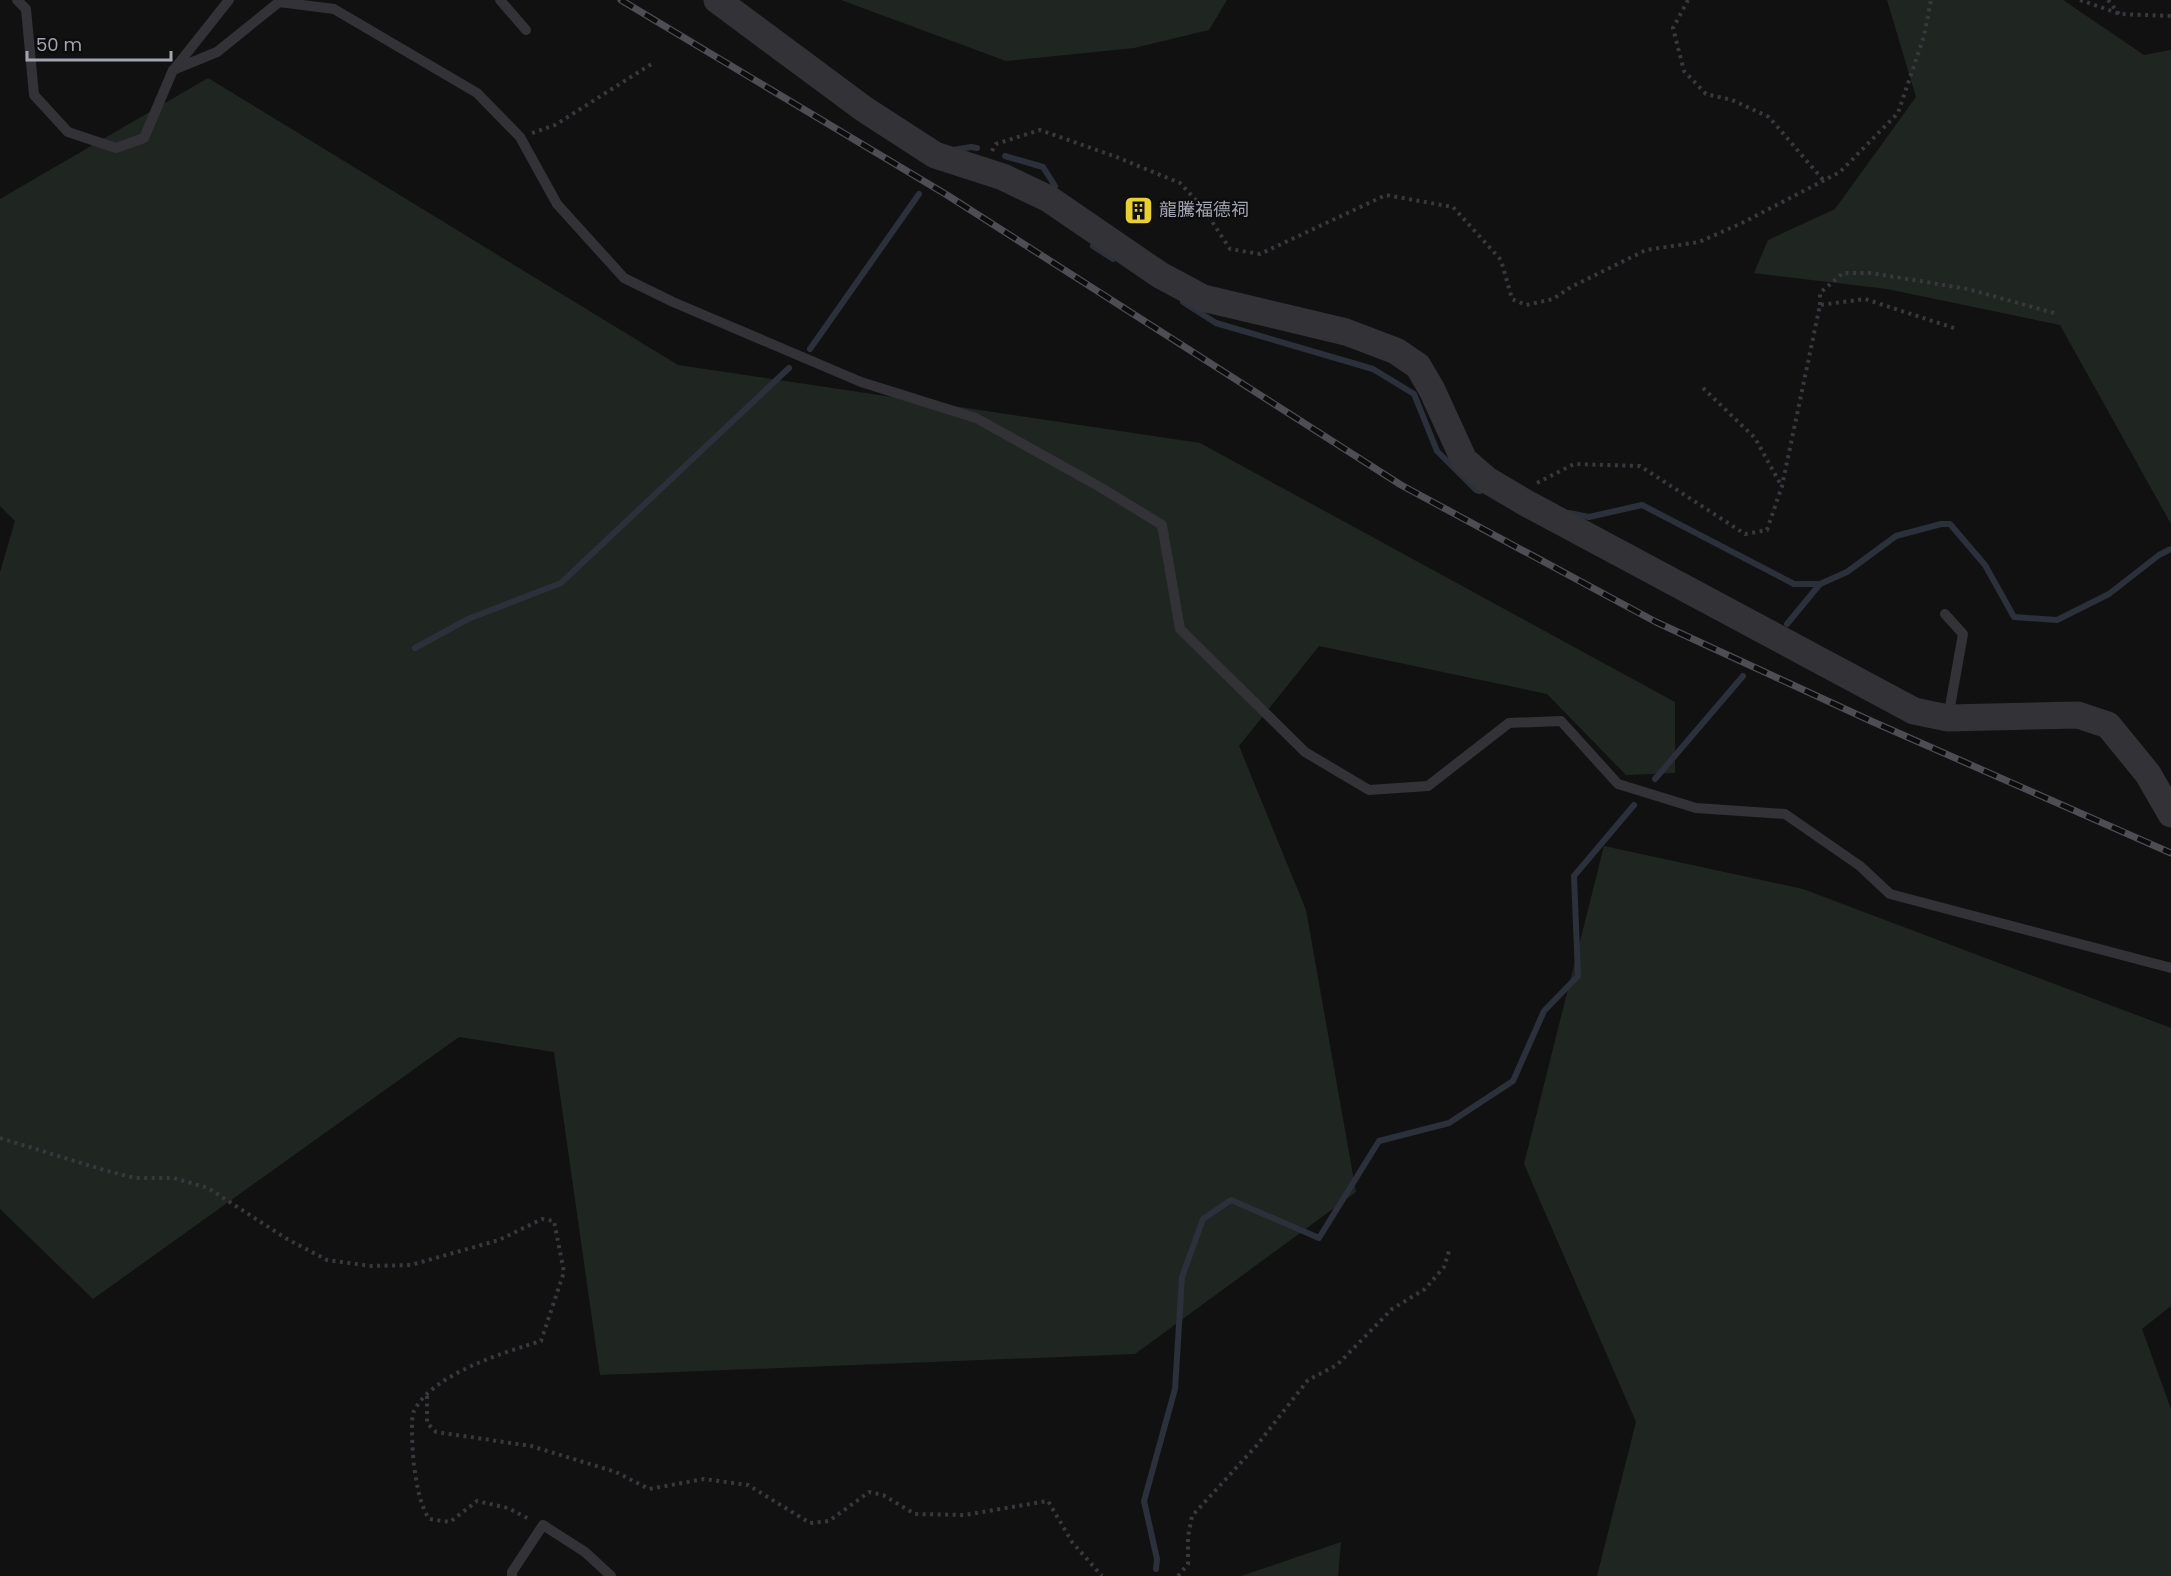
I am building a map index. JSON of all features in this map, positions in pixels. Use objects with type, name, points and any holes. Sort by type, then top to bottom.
[{"type":"street","points":[[717,0],[872,115],[935,154],[1003,177],[1049,199],[1160,274],[1203,298],[1346,332],[1396,351],[1418,366],[1432,390],[1464,460],[1487,480],[1914,711],[1948,718],[2078,715],[2108,725],[2148,774],[2171,814]]},
{"type":"lane","points":[[17,0],[26,9],[34,94],[68,132],[116,147],[144,138],[173,70],[229,0]]},
{"type":"lane","points":[[500,0],[526,30]]},
{"type":"lane","points":[[173,70],[216,52],[279,2],[334,9],[477,93],[520,137],[557,204],[624,278],[705,316],[861,382],[976,418],[1100,487],[1162,525],[1180,629],[1305,752],[1369,789],[1428,786],[1509,723],[1561,721],[1618,784],[1696,808],[1785,814],[1860,866],[1890,894],[2171,968]]},
{"type":"lane","points":[[1945,614],[1963,634],[1948,718]]},
{"type":"lane","points":[[512,1576],[512,1572],[543,1525],[585,1552],[611,1576]]},
{"type":"path","points":[[1688,0],[1673,28],[1684,71],[1706,94],[1732,100],[1769,117],[1824,181]]},
{"type":"path","points":[[982,170],[996,144],[1040,130],[1114,156],[1180,183],[1203,208],[1230,249],[1260,254],[1386,195],[1453,207],[1501,260],[1512,299],[1526,305],[1553,299],[1571,287],[1646,250],[1699,242],[1742,223],[1840,172],[1898,113],[1923,36],[1931,0]]},
{"type":"path","points":[[2080,0],[2120,14],[2171,16]]},
{"type":"path","points":[[2108,0],[2120,14]]},
{"type":"path","points":[[520,137],[555,125],[653,63]]},
{"type":"path","points":[[1514,495],[1574,464],[1640,466],[1745,534],[1767,530],[1782,486],[1820,305],[1820,292],[1843,273],[1872,273],[1968,290],[2054,313]]},
{"type":"path","points":[[1820,305],[1865,299],[1957,329]]},
{"type":"path","points":[[1703,388],[1755,438],[1782,486]]},
{"type":"path","points":[[0,1138],[107,1172],[135,1178],[174,1178],[208,1188],[287,1239],[327,1260],[371,1266],[411,1265],[500,1240],[542,1219],[554,1221],[564,1272],[541,1341],[489,1357],[441,1383],[412,1412],[413,1457],[421,1506],[429,1519],[450,1522],[477,1501],[508,1508],[543,1525]]},
{"type":"path","points":[[1178,1576],[1188,1564],[1188,1537],[1192,1516],[1257,1445],[1308,1380],[1337,1365],[1392,1309],[1425,1289],[1444,1267],[1449,1251]]},
{"type":"path","points":[[427,1395],[428,1423],[436,1432],[531,1446],[616,1472],[649,1489],[704,1479],[748,1485],[810,1523],[829,1521],[869,1492],[883,1495],[915,1514],[965,1515],[1047,1502],[1072,1542],[1102,1576]]},
{"type":"shaded area","points":[[841,0],[1227,0],[1209,30],[1134,48],[1006,61]]},
{"type":"shaded area","points":[[1887,0],[2063,0],[2144,55],[2171,50],[2171,524],[2060,325],[1887,289],[1754,273],[1768,240],[1835,209],[1916,97]]},
{"type":"shaded area","points":[[208,78],[678,365],[1200,443],[1675,702],[1675,773],[1626,775],[1547,694],[1319,646],[1239,746],[1306,910],[1356,1192],[1135,1354],[600,1375],[554,1052],[459,1037],[93,1299],[0,1209],[0,572],[15,521],[0,506],[0,199]]},
{"type":"shaded area","points":[[1604,846],[1803,889],[2171,1028],[2171,1306],[2142,1329],[2171,1409],[2171,1576],[1597,1576],[1636,1422],[1524,1164]]},
{"type":"shaded area","points":[[1341,1542],[1338,1576],[1241,1576]]},
{"type":"waterway","points":[[953,150],[977,148]]},
{"type":"waterway","points":[[1005,156],[1043,167],[1055,186]]},
{"type":"waterway","points":[[810,349],[919,194]]},
{"type":"waterway","points":[[1093,246],[1113,259]]},
{"type":"waterway","points":[[1183,302],[1216,323],[1373,369],[1414,394],[1437,451],[1476,490],[1480,491]]},
{"type":"waterway","points":[[415,648],[468,619],[561,583],[789,368]]},
{"type":"waterway","points":[[1569,513],[1589,517],[1642,505],[1794,584],[1820,584],[1847,572],[1896,536],[1941,524],[1950,524],[1985,565],[2014,617],[2057,620],[2109,594],[2159,555],[2171,549]]},
{"type":"waterway","points":[[1787,624],[1820,584]]},
{"type":"waterway","points":[[1655,779],[1743,676]]},
{"type":"waterway","points":[[1156,1569],[1157,1559],[1144,1501],[1175,1389],[1182,1277],[1203,1219],[1231,1200],[1319,1238],[1379,1141],[1449,1123],[1513,1081],[1544,1011],[1578,976],[1574,876],[1634,805]]},
{"type":"railway","points":[[621,0],[947,195],[1401,485],[1656,622],[1871,721],[2171,853]]},
{"type":"place","name":"龍騰福德祠","points":[[1138,210]]}]
